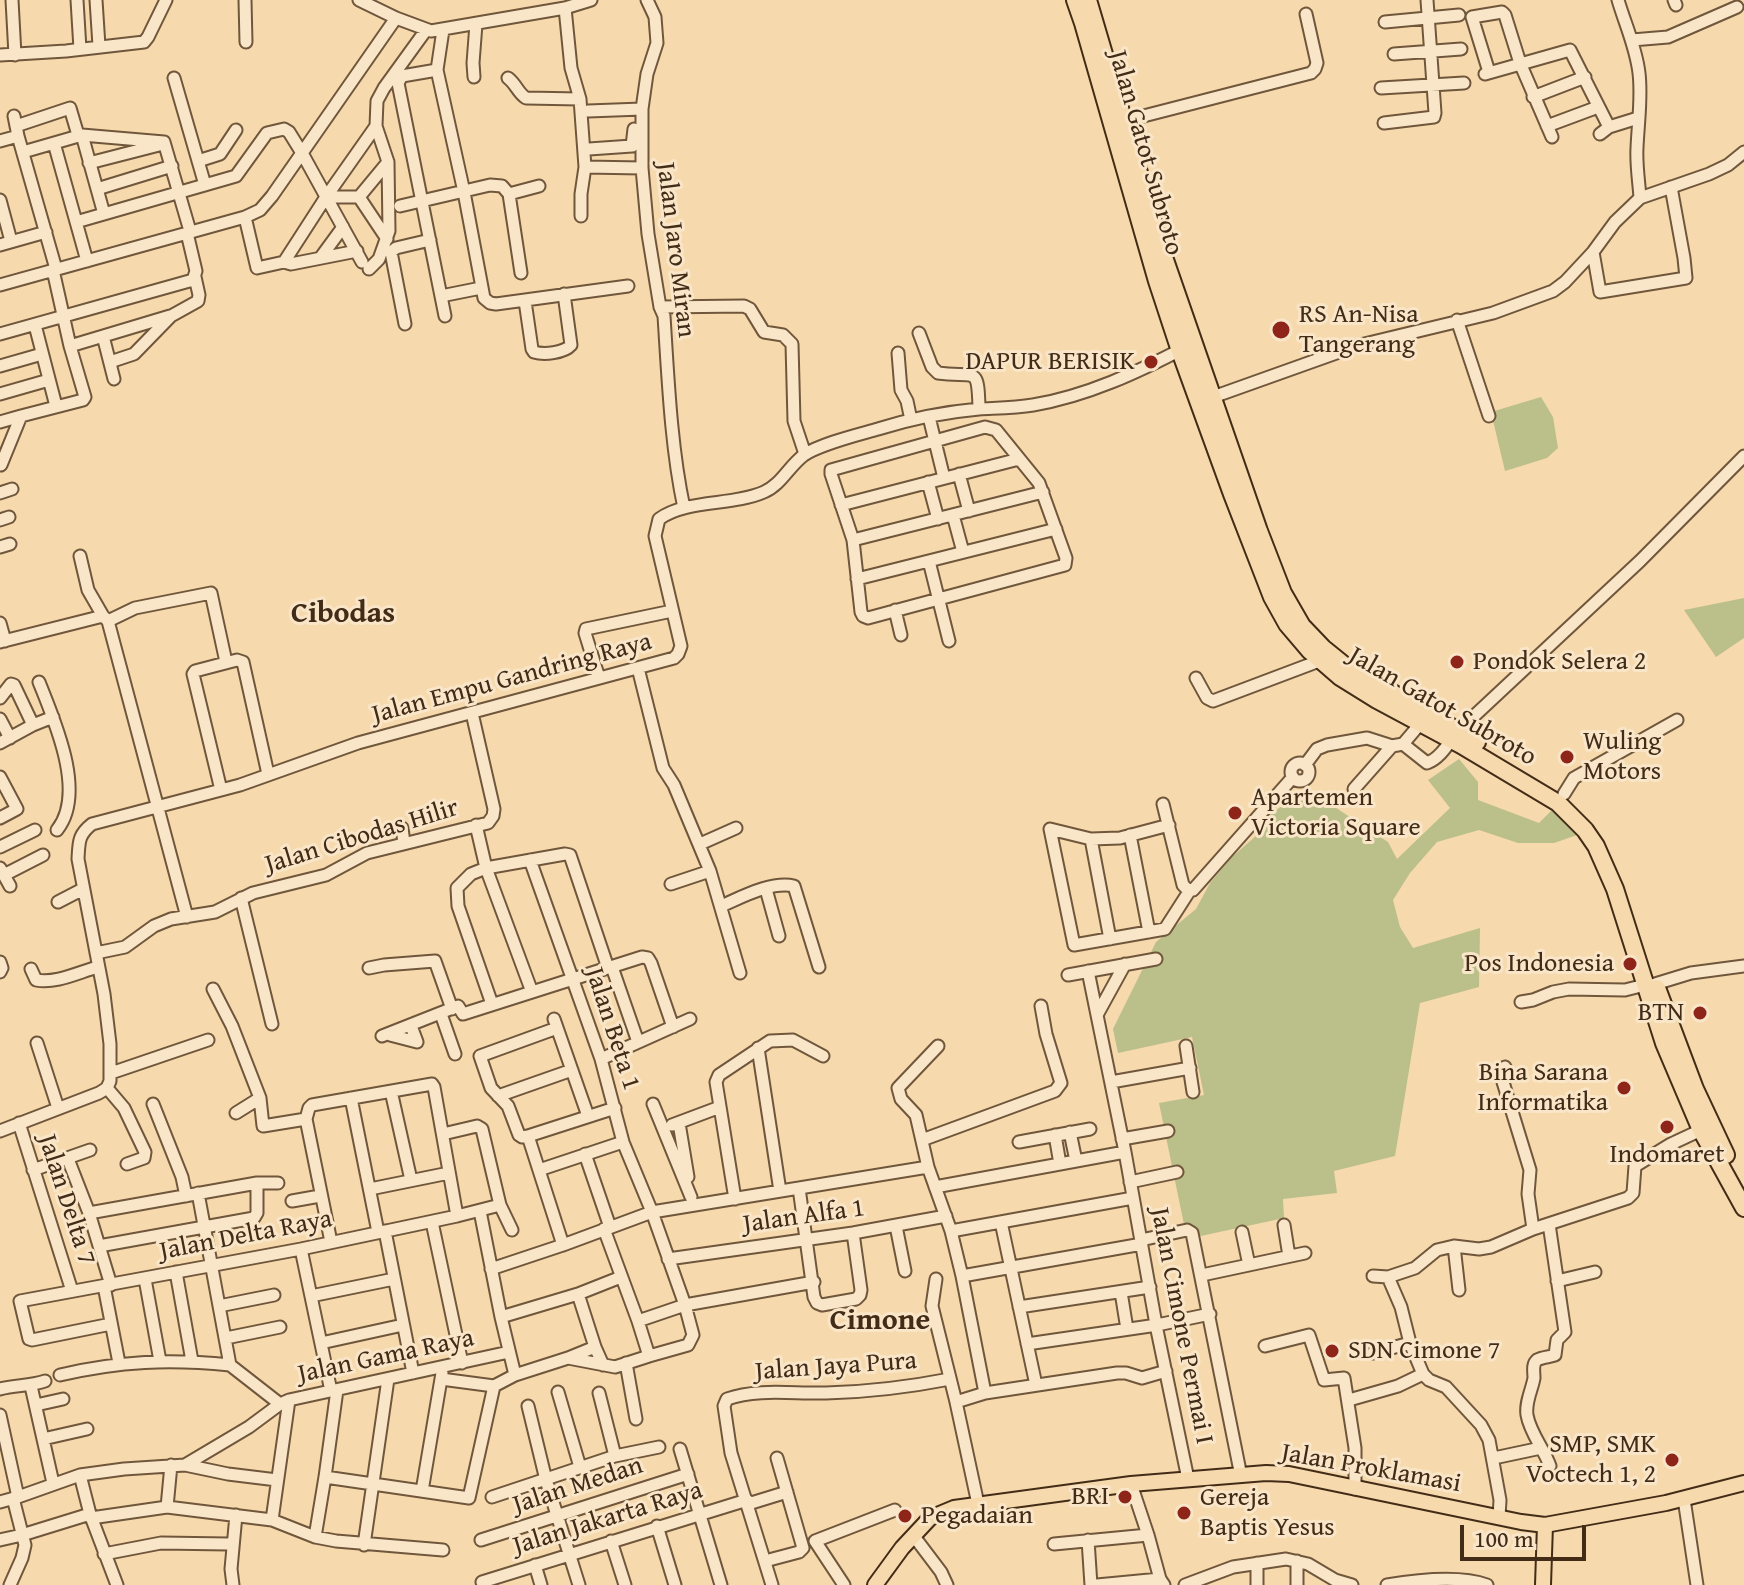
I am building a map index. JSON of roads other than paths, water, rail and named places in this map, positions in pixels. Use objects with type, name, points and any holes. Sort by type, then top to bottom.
[{"type":"highway","name":"Jalan Gatot Subroto","points":[[1075,0],[1157,281],[1213,397],[1287,624],[1319,661],[1340,677],[1377,700],[1452,734],[1564,794],[1597,829],[1621,878],[1664,1043],[1701,1130],[1744,1208]]},
{"type":"highway","name":"Jalan Gatot Subroto","points":[[1088,0],[1232,494],[1278,595],[1323,648],[1428,723]]},
{"type":"highway","name":"Jalan Gatot Subroto","points":[[1452,734],[1558,803],[1596,846],[1695,1089],[1744,1187]]},
{"type":"main road","name":"Jalan Proklamasi","points":[[875,1585],[913,1535],[938,1514],[978,1504],[1131,1484],[1266,1473],[1289,1474],[1545,1525],[1684,1499],[1744,1483]]},
{"type":"main road","points":[[1543,1585],[1545,1525]]},
{"type":"street","points":[[12,0],[15,55]]},
{"type":"street","points":[[77,0],[80,49]]},
{"type":"street","points":[[96,0],[99,46]]},
{"type":"street","points":[[0,55],[144,42],[166,0]]},
{"type":"street","points":[[245,0],[246,42]]},
{"type":"street","points":[[359,0],[426,30],[443,30],[565,8],[589,0]]},
{"type":"street","name":"Jalan Jaro Miran","points":[[647,0],[655,17],[657,43],[638,109],[642,168],[648,234],[664,316],[668,380],[684,508]]},
{"type":"street","points":[[1384,123],[1434,117],[1427,0]]},
{"type":"street","points":[[1618,0],[1640,76],[1637,163],[1640,198]]},
{"type":"street","points":[[1632,40],[1668,37],[1737,7]]},
{"type":"street","points":[[565,8],[569,57],[580,99],[585,167],[581,216]]},
{"type":"street","points":[[1598,107],[1550,132],[1533,97],[1520,63],[1504,13],[1472,17],[1487,73],[1520,63],[1537,61],[1570,50],[1598,107],[1605,131],[1638,118]]},
{"type":"street","points":[[1124,121],[1311,73],[1317,63],[1306,14]]},
{"type":"street","points":[[1385,22],[1459,15]]},
{"type":"street","points":[[0,285],[254,214],[266,204],[396,18]]},
{"type":"street","points":[[474,77],[476,24]]},
{"type":"street","points":[[245,217],[257,268],[321,257],[363,261],[379,259],[389,231],[388,162],[376,126],[376,108],[381,94],[426,30]]},
{"type":"street","points":[[443,30],[437,70],[484,298],[496,304],[628,286]]},
{"type":"street","points":[[1394,54],[1461,49]]},
{"type":"street","points":[[437,70],[402,76],[398,83],[445,316]]},
{"type":"street","points":[[1533,97],[1585,77]]},
{"type":"street","points":[[174,78],[205,185]]},
{"type":"street","points":[[508,78],[526,98],[580,99]]},
{"type":"street","points":[[1381,88],[1464,83]]},
{"type":"street","points":[[0,141],[16,126],[70,108],[104,214]]},
{"type":"street","points":[[588,111],[638,109],[632,146],[589,149]]},
{"type":"street","points":[[0,422],[85,399],[70,346],[46,232],[16,126]]},
{"type":"street","points":[[284,262],[376,126]]},
{"type":"street","points":[[76,222],[237,176],[266,134],[284,129],[302,153],[363,261]]},
{"type":"street","points":[[198,161],[220,154],[236,130]]},
{"type":"street","points":[[23,152],[80,135],[162,142]]},
{"type":"street","points":[[89,163],[162,142]]},
{"type":"street","points":[[70,346],[171,316],[198,301],[189,232],[172,166],[162,142]]},
{"type":"street","points":[[54,143],[87,261]]},
{"type":"street","points":[[1213,397],[1356,346],[1493,313],[1553,291],[1565,282],[1615,222],[1640,198],[1709,174],[1728,165],[1744,152]]},
{"type":"street","points":[[359,197],[388,162]]},
{"type":"street","points":[[97,189],[172,166]]},
{"type":"street","points":[[585,167],[642,168]]},
{"type":"street","points":[[400,206],[502,186],[509,194],[521,273]]},
{"type":"street","points":[[509,194],[539,186]]},
{"type":"street","points":[[1593,252],[1600,292],[1686,278],[1671,187]]},
{"type":"street","points":[[326,197],[359,197]]},
{"type":"street","points":[[359,197],[387,239]]},
{"type":"street","points":[[0,200],[5,243],[46,232]]},
{"type":"street","points":[[321,257],[343,227]]},
{"type":"street","points":[[405,324],[391,252],[430,240]]},
{"type":"street","points":[[0,334],[195,277]]},
{"type":"street","points":[[441,296],[481,288]]},
{"type":"street","points":[[525,301],[534,352],[567,349],[571,345],[564,294]]},
{"type":"street","points":[[660,307],[744,306],[750,309],[764,332],[783,335],[792,344],[794,421],[805,454]]},
{"type":"street","points":[[110,362],[134,354],[171,316]]},
{"type":"street","points":[[1457,320],[1489,416]]},
{"type":"street","points":[[35,325],[56,406]]},
{"type":"street","points":[[919,333],[932,367],[938,373],[975,377],[979,409]]},
{"type":"street","points":[[103,336],[114,379]]},
{"type":"street","name":"Jalan Empu Gandring Raya","points":[[107,1088],[111,1073],[106,1009],[78,859],[83,831],[92,824],[221,790],[358,743],[665,661],[678,654],[681,646],[655,536],[659,519],[670,512],[766,492],[805,454],[874,429],[979,409],[1049,402],[1119,378],[1187,347]]},
{"type":"street","points":[[898,353],[901,390],[911,420]]},
{"type":"street","points":[[0,366],[42,354]]},
{"type":"street","points":[[0,394],[49,380]]},
{"type":"street","points":[[0,463],[21,416]]},
{"type":"street","points":[[929,417],[944,478]]},
{"type":"street","points":[[989,427],[996,430],[1019,459],[1039,483],[1066,563],[868,618],[863,616],[853,540],[831,470],[989,427]]},
{"type":"street","points":[[1169,825],[1120,838],[1091,839],[1050,829],[1074,945],[1165,929],[1190,890],[1198,886],[1293,777],[1293,767],[1300,763],[1305,765],[1317,749],[1367,738],[1397,745],[1427,763],[1431,762],[1440,755],[1452,734],[1640,561],[1744,456]]},
{"type":"street","points":[[841,505],[1019,459]]},
{"type":"street","points":[[959,474],[969,511]]},
{"type":"street","points":[[928,482],[938,519]]},
{"type":"street","points":[[853,540],[1043,492]]},
{"type":"street","points":[[953,515],[963,552]]},
{"type":"street","points":[[857,579],[1056,529]]},
{"type":"street","points":[[80,556],[88,590],[106,618],[187,917]]},
{"type":"street","points":[[929,561],[949,641]]},
{"type":"street","points":[[0,623],[2,642],[106,618],[135,608],[211,593],[226,662]]},
{"type":"street","points":[[895,610],[901,635]]},
{"type":"street","points":[[599,678],[586,629],[672,611]]},
{"type":"street","points":[[221,790],[193,674],[197,670],[239,660],[243,664],[268,774]]},
{"type":"street","points":[[1196,678],[1207,698],[1213,701],[1319,661]]},
{"type":"street","points":[[638,668],[663,768],[674,785],[700,844],[740,973]]},
{"type":"street","points":[[39,682],[62,744],[69,773],[65,817],[57,830]]},
{"type":"street","points":[[0,698],[13,684],[33,725]]},
{"type":"street","name":"Jalan Cibodas Hilir","points":[[96,953],[125,947],[154,926],[171,919],[215,912],[253,893],[326,875],[367,853],[488,823],[494,809],[472,713]]},
{"type":"street","points":[[0,719],[5,740],[53,717]]},
{"type":"street","points":[[1564,794],[1574,778],[1677,720]]},
{"type":"street","points":[[1354,789],[1397,745],[1428,723]]},
{"type":"street","points":[[0,818],[17,809],[2,784]]},
{"type":"street","points":[[1163,804],[1183,885],[1190,890]]},
{"type":"street","points":[[476,825],[486,868],[532,992]]},
{"type":"street","points":[[402,828],[404,843]]},
{"type":"street","points":[[700,844],[736,828]]},
{"type":"street","points":[[0,847],[35,830]]},
{"type":"street","points":[[1130,835],[1149,932]]},
{"type":"street","points":[[1091,839],[1110,939]]},
{"type":"street","points":[[492,1004],[458,906],[457,888],[471,874],[486,868],[566,854],[571,857],[638,1042]]},
{"type":"street","points":[[5,876],[43,855]]},
{"type":"street","name":"Jalan Beta 1","points":[[530,860],[601,1059],[624,1143],[652,1212],[693,1335],[688,1345],[649,1356]]},
{"type":"street","points":[[671,884],[710,871]]},
{"type":"street","points":[[721,906],[766,889],[794,886],[819,967]]},
{"type":"street","points":[[58,902],[83,889]]},
{"type":"street","points":[[766,889],[779,936]]},
{"type":"street","points":[[241,898],[272,1024]]},
{"type":"street","points":[[386,1035],[459,1006],[463,1014],[642,957],[648,958],[673,1027]]},
{"type":"street","points":[[1068,975],[1156,959]]},
{"type":"street","points":[[369,968],[434,961],[455,1054]]},
{"type":"street","points":[[1097,1015],[1125,964]]},
{"type":"street","points":[[1521,1002],[1569,989],[1625,990],[1691,973],[1744,966]]},
{"type":"street","points":[[31,969],[36,980],[42,982],[98,967]]},
{"type":"street","name":"Jalan Cimone Permai I","points":[[1088,971],[1188,1479]]},
{"type":"street","points":[[213,989],[232,1026],[260,1098],[263,1126],[300,1120],[311,1106],[432,1084],[457,1216]]},
{"type":"street","points":[[922,1140],[1055,1091],[1061,1083],[1041,1006]]},
{"type":"street","points":[[601,1059],[690,1019]]},
{"type":"street","points":[[563,1245],[529,1141],[519,1135],[511,1111],[491,1088],[480,1056],[555,1023],[588,1116]]},
{"type":"street","points":[[111,1073],[208,1040]]},
{"type":"street","points":[[735,1199],[716,1082],[719,1075],[770,1041],[793,1040],[823,1056]]},
{"type":"street","points":[[37,1043],[58,1108]]},
{"type":"street","points":[[938,1046],[898,1088],[901,1099],[916,1115],[928,1167],[951,1231],[985,1393]]},
{"type":"street","points":[[1186,1046],[1193,1092]]},
{"type":"street","points":[[758,1048],[780,1191]]},
{"type":"street","points":[[1505,1067],[1503,1082],[1530,1170],[1528,1194],[1533,1229]]},
{"type":"street","points":[[1111,1082],[1190,1068]]},
{"type":"street","points":[[498,1096],[572,1070]]},
{"type":"street","points":[[0,1131],[107,1088],[124,1108],[145,1152],[144,1158],[127,1164]]},
{"type":"street","points":[[391,1091],[411,1180]]},
{"type":"street","points":[[236,1113],[260,1098]]},
{"type":"street","points":[[351,1098],[413,1373]]},
{"type":"street","points":[[153,1104],[205,1227],[230,1365]]},
{"type":"street","points":[[653,1104],[692,1201]]},
{"type":"street","points":[[663,1129],[720,1107]]},
{"type":"street","points":[[529,1141],[588,1116],[616,1111]]},
{"type":"street","points":[[300,1120],[331,1242]]},
{"type":"street","name":"Jalan Delta 7","points":[[19,1123],[72,1291]]},
{"type":"street","points":[[679,1123],[692,1201]]},
{"type":"street","points":[[443,1134],[481,1127],[500,1205],[512,1230]]},
{"type":"street","points":[[1019,1142],[1090,1129]]},
{"type":"street","points":[[1373,1276],[1388,1277],[1415,1268],[1437,1250],[1454,1246],[1491,1247],[1533,1229],[1628,1198],[1633,1193],[1635,1166],[1701,1130]]},
{"type":"street","points":[[1122,1139],[1168,1131]]},
{"type":"street","points":[[1070,1132],[1076,1161]]},
{"type":"street","points":[[1055,1135],[1060,1164]]},
{"type":"street","points":[[539,1170],[639,1139]]},
{"type":"street","points":[[33,1170],[90,1150]]},
{"type":"street","points":[[935,1187],[1125,1152]]},
{"type":"street","points":[[568,1358],[615,1367],[649,1356],[621,1277],[585,1154]]},
{"type":"street","points":[[68,1159],[99,1246],[119,1363]]},
{"type":"street","points":[[491,1269],[692,1201],[735,1199],[928,1167]]},
{"type":"street","name":"Jalan Cimone Permai I","points":[[1130,1182],[1177,1172]]},
{"type":"street","points":[[370,1189],[449,1173]]},
{"type":"street","points":[[99,1246],[256,1217],[257,1183]]},
{"type":"street","points":[[89,1213],[257,1183],[278,1183]]},
{"type":"street","points":[[799,1188],[815,1300],[822,1305],[859,1297],[861,1290],[853,1233]]},
{"type":"street","points":[[292,1201],[320,1196]]},
{"type":"street","points":[[951,1231],[1133,1198]]},
{"type":"street","name":"Jalan Delta Raya","points":[[111,1324],[32,1340],[29,1339],[20,1301],[301,1249],[500,1205]]},
{"type":"street","points":[[480,1211],[515,1375]]},
{"type":"street","name":"Jalan Alfa 1","points":[[668,1259],[853,1233],[946,1216]]},
{"type":"street","points":[[432,1222],[462,1363]]},
{"type":"street","points":[[1001,1222],[1036,1385]]},
{"type":"street","points":[[1549,1224],[1565,1332],[1558,1338],[1555,1355],[1534,1364],[1527,1415],[1550,1466]]},
{"type":"street","points":[[1284,1225],[1289,1256]]},
{"type":"street","points":[[896,1226],[905,1271]]},
{"type":"street","points":[[962,1276],[1190,1231],[1202,1275],[1241,1476]]},
{"type":"street","points":[[1242,1232],[1249,1265]]},
{"type":"street","points":[[1454,1246],[1459,1290]]},
{"type":"street","points":[[301,1249],[334,1390],[315,1537]]},
{"type":"street","points":[[1202,1275],[1305,1253]]},
{"type":"street","points":[[176,1272],[192,1361]]},
{"type":"street","points":[[1557,1281],[1595,1272]]},
{"type":"street","points":[[501,1317],[578,1294],[621,1277]]},
{"type":"street","points":[[1388,1277],[1423,1374],[1446,1387],[1481,1425],[1489,1440],[1500,1500],[1499,1517]]},
{"type":"street","points":[[145,1279],[160,1361]]},
{"type":"street","points":[[311,1296],[394,1279]]},
{"type":"street","points":[[936,1279],[932,1306],[978,1504]]},
{"type":"street","points":[[638,1321],[685,1305],[814,1282]]},
{"type":"street","points":[[1019,1307],[1150,1287]]},
{"type":"street","points":[[1121,1292],[1127,1329]]},
{"type":"street","points":[[578,1294],[603,1365]]},
{"type":"street","points":[[219,1306],[274,1295]]},
{"type":"street","points":[[1027,1344],[1210,1314]]},
{"type":"street","points":[[321,1343],[403,1325]]},
{"type":"street","points":[[226,1338],[280,1327]]},
{"type":"street","points":[[1265,1346],[1309,1335],[1324,1380],[1344,1378],[1355,1448],[1355,1489]]},
{"type":"street","points":[[1373,1353],[1410,1343]]},
{"type":"street","points":[[422,1491],[442,1374],[494,1386],[515,1375],[595,1347]]},
{"type":"street","name":"Jalan Gama Raya","points":[[185,1465],[249,1427],[279,1400],[413,1373],[442,1374],[462,1363],[509,1352]]},
{"type":"street","points":[[60,1375],[119,1363],[192,1361],[230,1365],[279,1400],[277,1480],[272,1520]]},
{"type":"street","points":[[626,1363],[636,1419]]},
{"type":"street","points":[[956,1402],[985,1393],[1122,1372],[1142,1378],[1166,1371]]},
{"type":"street","points":[[1349,1400],[1398,1386],[1423,1374]]},
{"type":"street","points":[[364,1545],[388,1379]]},
{"type":"street","name":"Jalan Jaya Pura","points":[[771,1585],[731,1453],[724,1406],[727,1399],[758,1393],[893,1389],[950,1379]]},
{"type":"street","points":[[0,1389],[21,1384],[31,1386],[45,1381]]},
{"type":"street","points":[[31,1386],[53,1483]]},
{"type":"street","points":[[325,1477],[466,1499],[470,1497],[494,1386]]},
{"type":"street","points":[[558,1392],[580,1467]]},
{"type":"street","points":[[599,1393],[615,1456]]},
{"type":"street","points":[[36,1405],[63,1399]]},
{"type":"street","points":[[528,1406],[546,1480],[579,1585]]},
{"type":"street","points":[[0,1415],[25,1545],[8,1583]]},
{"type":"street","points":[[43,1439],[87,1429]]},
{"type":"street","points":[[492,1497],[615,1456],[659,1447]]},
{"type":"street","points":[[1494,1458],[1541,1448]]},
{"type":"street","points":[[680,1449],[721,1585]]},
{"type":"street","points":[[765,1561],[799,1552],[803,1548],[777,1458]]},
{"type":"street","points":[[0,1502],[80,1475],[171,1465],[277,1480]]},
{"type":"street","points":[[167,1507],[171,1465]]},
{"type":"street","name":"Jalan Medan","points":[[481,1540],[688,1474]]},
{"type":"street","points":[[80,1475],[91,1516],[117,1585]]},
{"type":"street","points":[[1088,1540],[1094,1585],[1162,1582],[1131,1484]]},
{"type":"street","name":"Jalan Jakarta Raya","points":[[482,1582],[502,1580],[535,1565],[700,1513],[787,1492]]},
{"type":"street","points":[[1684,1499],[1697,1585]]},
{"type":"street","points":[[0,1540],[91,1516],[167,1507],[272,1520],[315,1537],[364,1545],[443,1550]]},
{"type":"street","points":[[844,1585],[815,1541],[895,1510]]},
{"type":"street","points":[[233,1585],[231,1569],[236,1515]]},
{"type":"street","points":[[657,1526],[675,1585]]},
{"type":"street","points":[[913,1535],[947,1585]]},
{"type":"street","points":[[1054,1544],[1148,1535]]},
{"type":"street","points":[[611,1541],[625,1585]]},
{"type":"street","points":[[104,1554],[161,1543],[228,1544]]},
{"type":"street","points":[[1185,1585],[1215,1579],[1233,1567],[1286,1559],[1308,1564],[1335,1582],[1352,1585]]},
{"type":"street","points":[[1297,1561],[1297,1585]]},
{"type":"street","points":[[1257,1563],[1257,1585]]},
{"type":"street","points":[[535,1565],[541,1585]]},
{"type":"street","points":[[1387,1585],[1462,1580],[1487,1585]]},
{"type":"place","name":"RS An-Nisa Tangerang","points":[[1281,330]]},
{"type":"place","name":"DAPUR BERISIK","points":[[1151,362]]},
{"type":"place","name":"Pondok Selera 2","points":[[1457,662]]},
{"type":"place","name":"Wuling Motors","points":[[1567,757]]},
{"type":"place","name":"Apartemen Victoria Square","points":[[1235,813]]},
{"type":"place","name":"Pos Indonesia","points":[[1630,964]]},
{"type":"place","name":"BTN","points":[[1700,1013]]},
{"type":"place","name":"Bina Sarana Informatika","points":[[1624,1088]]},
{"type":"place","name":"Indomaret","points":[[1667,1127]]},
{"type":"place","name":"SDN Cimone 7","points":[[1332,1351]]},
{"type":"place","name":"SMP, SMK Voctech 1, 2","points":[[1672,1460]]},
{"type":"place","name":"BRI","points":[[1125,1497]]},
{"type":"place","name":"Gereja Baptis Yesus","points":[[1184,1513]]},
{"type":"place","name":"Pegadaian","points":[[905,1516]]},
{"type":"district","name":"Cibodas","points":[[343,614]]},
{"type":"district","name":"Cimone","points":[[880,1321]]}]
